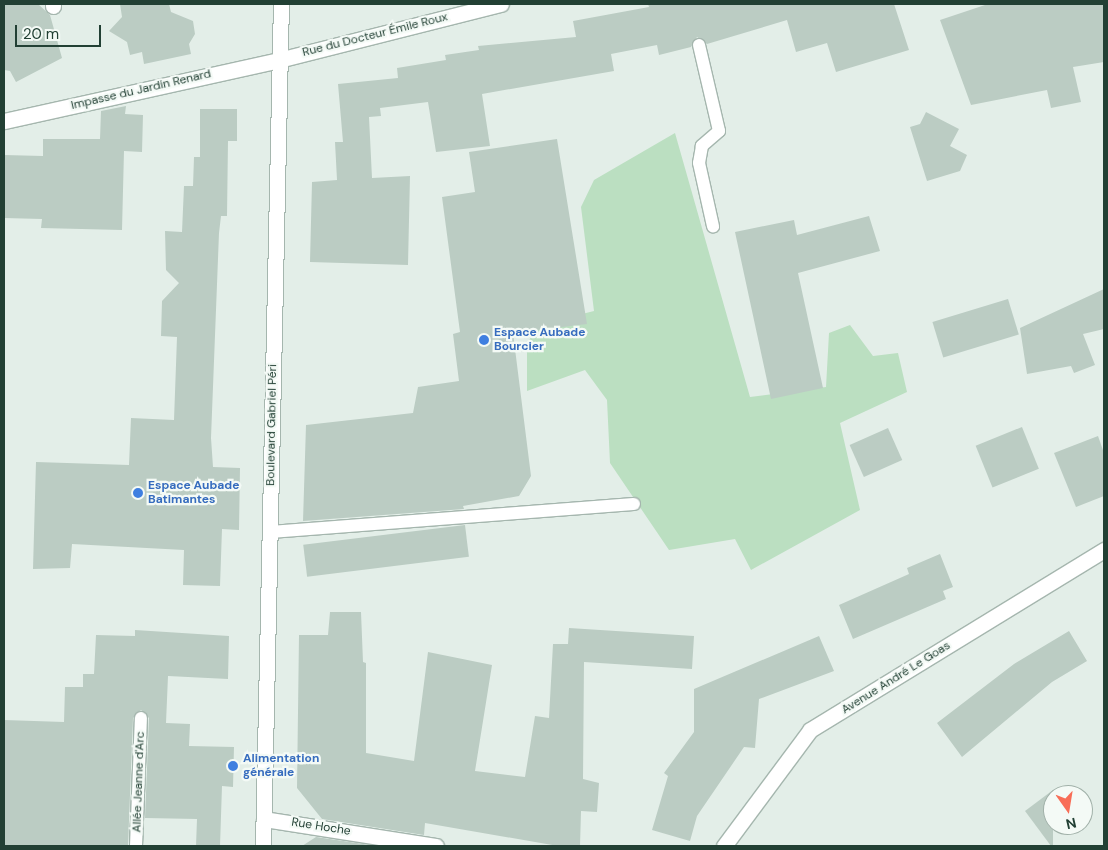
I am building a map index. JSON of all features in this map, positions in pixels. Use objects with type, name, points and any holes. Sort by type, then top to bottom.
[{"type":"street","name":"Boulevard Gabriel Péri","points":[[263,846],[280,4]]},
{"type":"street","name":"Rue du Docteur Émile Roux","points":[[279,60],[501,4]]},
{"type":"street","name":"Impasse du Jardin Renard","points":[[4,121],[279,60]]},
{"type":"street","name":"Avenue André Le Goas","points":[[724,846],[810,730],[1104,550]]},
{"type":"street","name":"Rue Hoche","points":[[264,819],[436,846]]},
{"type":"lane","points":[[699,45],[719,131],[702,146],[699,163],[713,226]]},
{"type":"lane","points":[[270,532],[634,504]]},
{"type":"lane","name":"Allée Jeanne d'Arc","points":[[136,846],[141,718]]},
{"type":"green space","points":[[675,133],[750,397],[826,387],[829,333],[850,325],[873,356],[898,353],[907,392],[840,423],[860,510],[751,570],[735,539],[669,550],[610,463],[607,400],[585,370],[527,391],[527,344],[538,325],[594,311],[581,207],[594,180]]},
{"type":"building","points":[[4,4],[38,4],[50,15],[62,58],[16,82],[10,71],[4,70]]},
{"type":"building","points":[[120,4],[169,4],[171,12],[193,21],[195,34],[189,44],[191,54],[144,64],[142,52],[130,55],[127,42],[109,31],[122,17]]},
{"type":"building","points":[[648,4],[894,4],[909,50],[836,72],[827,43],[796,52],[787,20],[707,44],[697,37],[691,47],[659,55],[657,45],[611,54],[614,71],[482,94],[490,146],[436,152],[428,102],[380,108],[381,116],[369,117],[372,178],[410,176],[408,265],[310,262],[312,182],[337,180],[335,142],[343,142],[338,84],[398,78],[397,68],[446,60],[445,55],[479,50],[478,46],[576,37],[573,21],[649,7]]},
{"type":"building","points":[[988,4],[1104,4],[1104,62],[1073,67],[1081,102],[1051,108],[1047,90],[971,105],[940,20]]},
{"type":"building","points":[[126,106],[125,114],[143,115],[142,152],[124,151],[122,230],[41,228],[42,219],[4,218],[4,155],[43,156],[43,139],[100,139],[101,111]]},
{"type":"building","points":[[200,109],[237,109],[237,141],[228,141],[227,216],[221,216],[219,233],[211,438],[213,467],[240,468],[239,530],[222,529],[220,586],[183,585],[184,550],[72,544],[70,568],[33,569],[36,462],[129,465],[131,418],[174,420],[177,337],[161,336],[162,301],[179,283],[166,270],[165,231],[182,232],[184,186],[193,186],[194,157],[200,157]]},
{"type":"building","points":[[926,112],[959,129],[950,146],[967,155],[960,171],[927,181],[910,127],[920,124]]},
{"type":"building","name":"Espace Aubade Bourcier","points":[[557,139],[587,324],[513,333],[531,476],[519,496],[463,506],[464,509],[303,521],[306,425],[413,413],[418,387],[459,381],[453,334],[460,332],[442,197],[475,192],[469,152]]},
{"type":"building","points":[[869,216],[880,251],[798,273],[823,388],[771,399],[735,232],[794,220],[797,235]]},
{"type":"building","points":[[1104,289],[1104,329],[1083,334],[1095,365],[1074,373],[1071,366],[1027,374],[1020,328]]},
{"type":"building","points":[[1008,299],[1019,334],[943,357],[932,322]]},
{"type":"building","points":[[1022,427],[1039,469],[992,487],[976,446]]},
{"type":"building","points":[[888,428],[902,460],[864,477],[850,445]]},
{"type":"building","points":[[1098,436],[1104,453],[1104,496],[1076,507],[1054,453]]},
{"type":"building","points":[[465,525],[469,557],[307,577],[303,545]]},
{"type":"building","points":[[940,554],[953,587],[943,591],[946,599],[853,639],[839,605],[909,574],[907,568]]},
{"type":"building","points":[[330,612],[361,612],[363,662],[366,663],[366,753],[414,761],[428,652],[492,665],[475,771],[525,777],[535,716],[549,718],[553,644],[568,644],[569,628],[694,636],[692,669],[584,662],[583,779],[599,783],[597,812],[581,811],[580,846],[558,846],[425,823],[424,835],[322,819],[297,788],[299,635],[328,635]]},
{"type":"building","points":[[135,630],[229,636],[228,679],[168,676],[166,723],[190,724],[189,746],[234,747],[233,787],[222,786],[220,846],[196,846],[197,819],[145,818],[149,718],[141,710],[133,718],[128,846],[4,846],[4,720],[64,722],[65,687],[83,687],[83,674],[94,674],[96,635],[135,636]]},
{"type":"building","points":[[1069,631],[1087,661],[1052,682],[962,757],[937,723],[1014,664]]},
{"type":"building","points":[[819,636],[834,671],[759,699],[755,748],[744,747],[697,816],[690,841],[652,830],[668,776],[664,773],[694,732],[694,689]]},
{"type":"building","points":[[1043,798],[1043,835],[1053,835],[1053,846],[1051,846],[1025,811]]},
{"type":"building","points":[[316,837],[377,846],[302,846]]},
{"type":"place","name":"Espace Aubade Bourcier","points":[[484,340]]},
{"type":"place","name":"Espace Aubade Batimantes","points":[[138,493]]},
{"type":"place","name":"Alimentation générale","points":[[233,766]]}]
